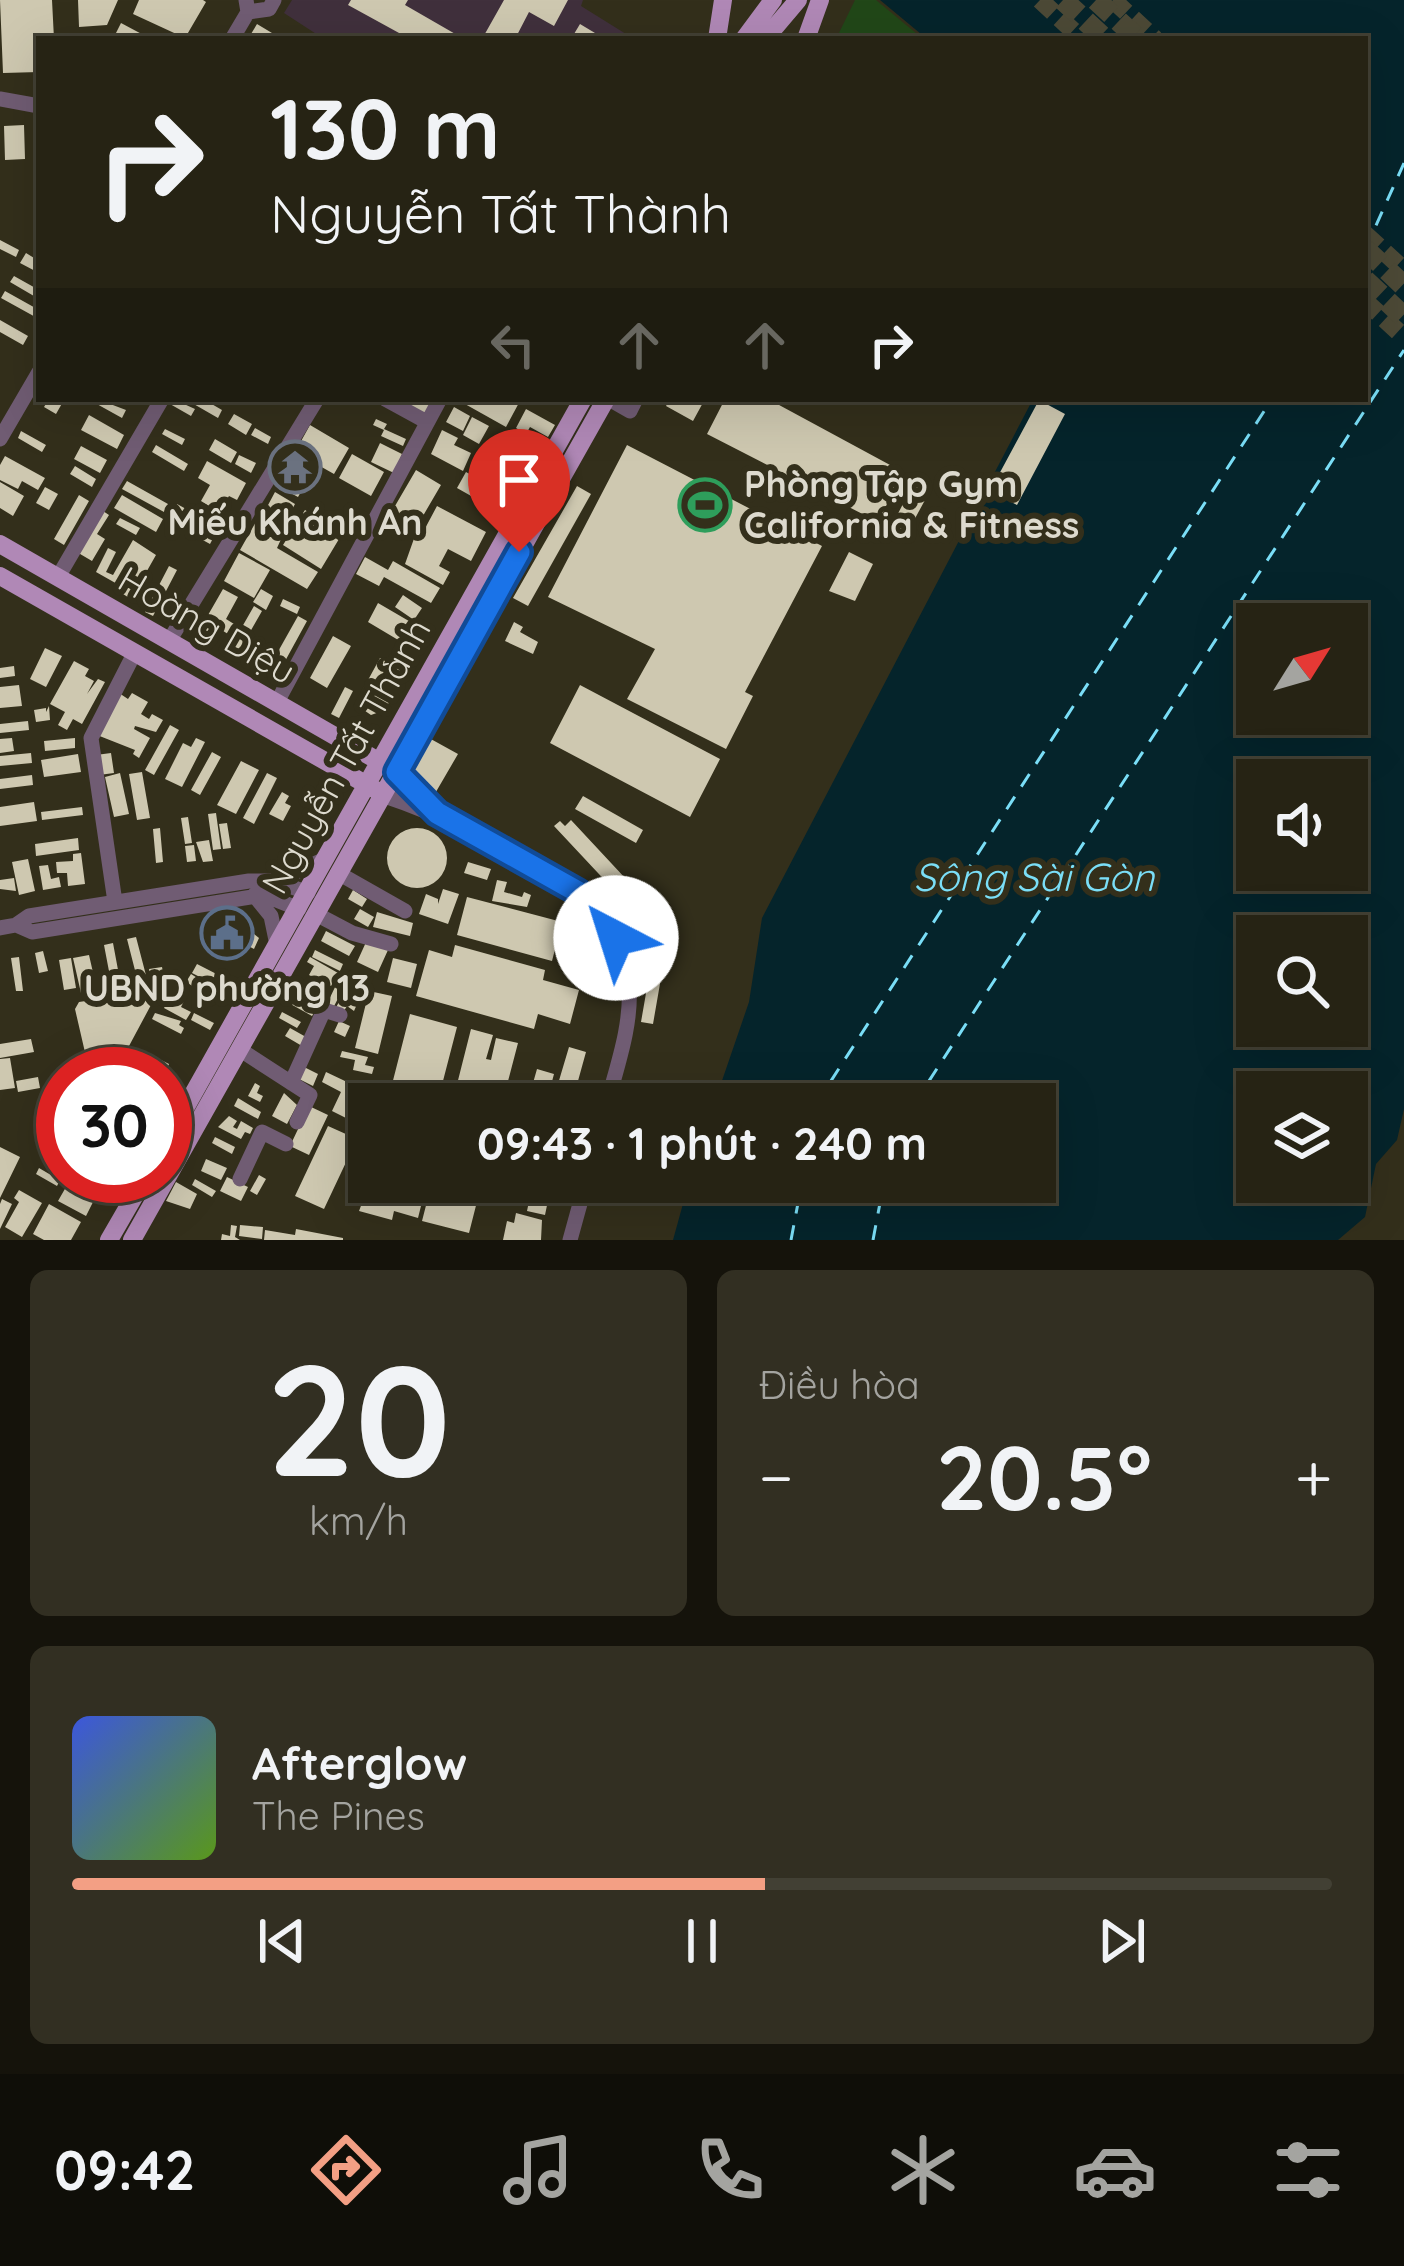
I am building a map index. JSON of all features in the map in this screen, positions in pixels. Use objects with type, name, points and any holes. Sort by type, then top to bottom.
[{"type":"main road","points":[[717,36],[723,0]]},
{"type":"main road","points":[[746,36],[773,0]]},
{"type":"main road","points":[[768,36],[798,0]]},
{"type":"main road","points":[[795,36],[817,8]]},
{"type":"main road","name":"Nguyễn Tất Thành","points":[[389,767],[581,402]]},
{"type":"main road","name":"Nguyễn Tất Thành","points":[[192,1097],[606,402]]},
{"type":"main road","name":"Hoàng Diệu","points":[[0,544],[389,767]]},
{"type":"main road","name":"Hoàng Diệu","points":[[0,576],[375,789]]},
{"type":"main road","name":"Nguyễn Tất Thành","points":[[132,1240],[239,1049],[308,905]]},
{"type":"main road","points":[[109,1240],[130,1203]]},
{"type":"street","points":[[233,36],[247,6],[269,9],[274,0]]},
{"type":"street","points":[[0,99],[36,105]]},
{"type":"street","points":[[0,440],[36,377]]},
{"type":"street","points":[[58,578],[160,402]]},
{"type":"street","points":[[169,640],[315,402]]},
{"type":"street","points":[[390,402],[427,422]]},
{"type":"street","points":[[276,704],[438,402]]},
{"type":"street","points":[[116,902],[91,738],[134,655]]},
{"type":"street","name":"Hoàng Diệu","points":[[389,767],[437,813]]},
{"type":"street","name":"Hoàng Diệu","points":[[375,789],[437,813],[578,892],[616,938],[629,983],[625,1036],[613,1083]]},
{"type":"street","points":[[8,927],[29,916],[249,880],[276,881],[333,866],[405,911]]},
{"type":"street","points":[[276,881],[352,933],[391,944]]},
{"type":"street","points":[[8,927],[32,932],[254,895],[308,905]]},
{"type":"street","points":[[254,895],[271,916],[278,948]]},
{"type":"street","points":[[291,1083],[325,1010],[340,1015]]},
{"type":"street","points":[[239,1049],[310,1095],[297,1122]]},
{"type":"street","points":[[240,1179],[262,1132],[286,1144]]},
{"type":"street","points":[[570,1240],[580,1203]]},
{"type":"shaded area","points":[[292,0],[583,0],[581,6],[629,36],[319,36],[284,13]]},
{"type":"green space","points":[[855,0],[876,0],[919,36],[837,36]]},
{"type":"water","name":"Sông Sài Gòn","points":[[880,0],[1404,0],[1404,1109],[1397,1140],[1376,1164],[1368,1203],[1368,1071],[1236,1071],[1236,1203],[1368,1203],[1365,1217],[1338,1240],[673,1240],[683,1203],[1056,1203],[1056,1083],[721,1083],[749,1002],[762,918],[1031,402],[1368,402],[1368,36],[923,36]]},
{"type":"building","points":[[0,0],[52,0],[54,36],[36,36],[36,72],[3,73]]},
{"type":"building","points":[[78,0],[118,0],[107,25],[79,27]]},
{"type":"building","points":[[139,0],[206,2],[186,36],[133,14]]},
{"type":"building","points":[[351,0],[408,0],[405,5],[459,36],[405,36],[348,5]]},
{"type":"building","points":[[504,0],[568,0],[554,26],[529,12],[517,36],[484,36]]},
{"type":"building","points":[[121,23],[145,36],[114,36]]},
{"type":"building","points":[[257,24],[277,36],[250,36]]},
{"type":"building","points":[[580,24],[600,36],[573,36]]},
{"type":"building","points":[[24,125],[25,159],[5,160],[4,126]]},
{"type":"building","points":[[0,240],[19,250],[16,257],[0,249]]},
{"type":"building","points":[[26,253],[36,259],[36,271],[20,263]]},
{"type":"building","points":[[14,276],[36,288],[36,297],[10,282]]},
{"type":"building","points":[[5,291],[36,308],[36,317],[1,298]]},
{"type":"building","points":[[0,320],[28,336],[23,345],[0,332]]},
{"type":"building","points":[[47,402],[63,402],[56,414],[44,407]]},
{"type":"building","points":[[105,402],[126,410],[122,418],[95,403]]},
{"type":"building","points":[[180,402],[195,409],[191,416],[170,404]]},
{"type":"building","points":[[190,402],[208,402],[222,410],[218,418]]},
{"type":"building","points":[[402,402],[434,402],[426,416]]},
{"type":"building","points":[[461,402],[519,402],[506,427]]},
{"type":"building","points":[[668,402],[703,402],[693,421],[666,406]]},
{"type":"building","points":[[723,402],[774,402],[903,472],[878,522],[707,434]]},
{"type":"building","points":[[1038,402],[1065,414],[1017,505],[990,491]]},
{"type":"building","points":[[454,407],[470,416],[463,431],[446,422]]},
{"type":"building","points":[[526,409],[555,425],[548,437],[530,427],[526,434],[516,428]]},
{"type":"building","points":[[234,414],[252,424],[246,435],[228,424]]},
{"type":"building","points":[[89,415],[124,435],[117,449],[81,430]]},
{"type":"building","points":[[472,417],[489,426],[479,444],[463,435]]},
{"type":"building","points":[[376,419],[387,424],[384,429],[406,439],[403,446],[381,436],[384,430],[373,425]]},
{"type":"building","points":[[310,425],[349,448],[334,474],[295,452]]},
{"type":"building","points":[[255,428],[271,437],[268,444],[251,435]]},
{"type":"building","points":[[165,429],[185,439],[182,445],[162,434]]},
{"type":"building","points":[[442,430],[458,438],[454,445],[471,453],[463,471],[431,454]]},
{"type":"building","points":[[21,431],[46,445],[42,452],[18,438]]},
{"type":"building","points":[[515,438],[538,452],[533,459],[510,446]]},
{"type":"building","points":[[215,439],[237,452],[231,463],[209,450]]},
{"type":"building","points":[[380,443],[402,454],[394,473],[371,462]]},
{"type":"building","points":[[156,445],[188,464],[184,471],[152,452]]},
{"type":"building","points":[[627,445],[822,546],[745,692],[753,696],[726,749],[627,699],[655,649],[548,597]]},
{"type":"building","points":[[81,446],[107,460],[100,473],[74,459]]},
{"type":"building","points":[[352,454],[384,472],[371,496],[339,478]]},
{"type":"building","points":[[239,455],[256,463],[251,473],[235,464]]},
{"type":"building","name":"Miếu Khánh An","points":[[293,455],[306,462],[296,479],[283,471]]},
{"type":"building","points":[[5,456],[45,478],[38,490],[22,481],[18,489],[0,480]]},
{"type":"building","points":[[207,461],[246,483],[237,500],[229,496],[219,512],[201,501],[210,485],[198,478]]},
{"type":"building","points":[[480,462],[493,470],[488,479],[514,494],[503,514],[457,488],[466,472],[473,476]]},
{"type":"building","points":[[75,466],[96,479],[92,487],[70,474]]},
{"type":"building","points":[[416,470],[441,485],[413,533],[388,518]]},
{"type":"building","points":[[127,481],[168,504],[164,512],[122,489]]},
{"type":"building","points":[[290,481],[303,488],[298,497],[285,490]]},
{"type":"building","points":[[915,481],[931,489],[906,535],[891,527]]},
{"type":"building","points":[[0,482],[24,496],[13,516],[0,508]]},
{"type":"building","points":[[577,486],[591,494],[528,606],[513,598]]},
{"type":"building","points":[[45,487],[58,494],[49,510],[36,503]]},
{"type":"building","points":[[275,492],[295,504],[287,519],[267,507]]},
{"type":"building","points":[[79,495],[89,501],[64,545],[54,539]]},
{"type":"building","points":[[122,495],[163,519],[156,532],[114,508]]},
{"type":"building","points":[[177,504],[219,527],[210,544],[168,521]]},
{"type":"building","points":[[437,506],[486,532],[471,561],[448,549],[439,566],[450,572],[443,585],[405,564],[416,533],[421,536]]},
{"type":"building","points":[[100,509],[109,515],[97,534],[105,539],[92,561],[75,551]]},
{"type":"building","points":[[305,510],[342,534],[321,569],[283,545]]},
{"type":"building","points":[[120,518],[140,528],[136,535],[116,524]]},
{"type":"building","points":[[257,520],[283,535],[277,548],[318,572],[307,589],[240,550]]},
{"type":"building","points":[[133,540],[156,555],[131,599],[123,594],[126,589],[96,572],[108,548],[116,552],[106,572],[113,575]]},
{"type":"building","points":[[849,552],[873,564],[855,601],[829,591]]},
{"type":"building","points":[[239,553],[270,570],[254,598],[224,581]]},
{"type":"building","points":[[365,557],[388,570],[393,561],[440,588],[431,603],[384,577],[379,586],[356,574]]},
{"type":"building","points":[[169,566],[177,570],[153,616],[145,612]]},
{"type":"building","points":[[223,589],[238,597],[226,619],[234,624],[228,634],[220,629],[216,636],[209,632],[204,641],[196,636]]},
{"type":"building","points":[[261,589],[273,596],[266,610],[253,602]]},
{"type":"building","points":[[403,595],[422,608],[414,620],[395,607]]},
{"type":"building","points":[[283,599],[300,607],[297,614],[280,606]]},
{"type":"building","points":[[378,603],[426,631],[415,650],[368,622]]},
{"type":"building","points":[[254,606],[262,611],[234,660],[226,655]]},
{"type":"building","points":[[298,616],[307,621],[284,663],[274,666],[271,664]]},
{"type":"building","points":[[514,622],[523,627],[520,632],[538,642],[533,654],[505,641]]},
{"type":"building","points":[[333,636],[351,646],[327,688],[310,678]]},
{"type":"building","points":[[45,648],[62,656],[46,687],[30,679]]},
{"type":"building","points":[[380,658],[404,673],[385,710],[371,715],[355,704]]},
{"type":"building","points":[[74,661],[89,669],[85,676],[94,681],[87,694],[98,679],[105,682],[82,724],[73,719],[67,730],[58,725],[65,712],[50,704]]},
{"type":"building","points":[[14,666],[15,676],[0,678],[0,668]]},
{"type":"building","points":[[19,685],[22,706],[0,708],[0,687]]},
{"type":"building","points":[[580,685],[720,759],[690,817],[550,743]]},
{"type":"building","points":[[345,687],[353,691],[339,718],[331,714]]},
{"type":"building","points":[[119,693],[128,699],[132,693],[148,702],[141,714],[163,720],[156,732],[135,726],[150,738],[139,758],[135,750],[97,735]]},
{"type":"building","points":[[49,706],[50,720],[36,722],[34,710],[46,708],[46,712]]},
{"type":"building","points":[[28,721],[29,730],[0,733],[0,724]]},
{"type":"building","points":[[170,725],[179,730],[154,775],[145,770]]},
{"type":"building","points":[[12,738],[14,751],[0,753],[0,739]]},
{"type":"building","points":[[75,738],[75,748],[45,751],[44,741]]},
{"type":"building","points":[[196,738],[205,742],[182,787],[165,779],[183,743],[191,747]]},
{"type":"building","points":[[429,738],[458,754],[433,797],[417,787],[411,776],[411,766]]},
{"type":"building","points":[[212,752],[221,757],[200,795],[191,790]]},
{"type":"building","points":[[31,753],[32,763],[0,766],[0,756]]},
{"type":"building","points":[[111,753],[114,773],[99,775],[96,755]]},
{"type":"building","points":[[78,754],[81,772],[44,777],[41,760]]},
{"type":"building","points":[[241,761],[259,770],[236,814],[217,805]]},
{"type":"building","points":[[142,772],[150,818],[137,820],[129,774]]},
{"type":"building","points":[[120,773],[129,814],[114,817],[105,777]]},
{"type":"building","points":[[267,773],[277,778],[254,824],[243,818]]},
{"type":"building","points":[[32,775],[33,785],[0,789],[0,779]]},
{"type":"building","points":[[282,792],[289,796],[285,803],[291,806],[283,821],[269,814]]},
{"type":"building","points":[[583,796],[643,830],[636,843],[575,809]]},
{"type":"building","points":[[34,802],[37,821],[0,826],[0,807]]},
{"type":"building","points":[[82,807],[83,815],[42,820],[41,812]]},
{"type":"building","points":[[216,813],[221,849],[213,850],[208,814]]},
{"type":"building","points":[[188,817],[192,843],[185,844],[181,818]]},
{"type":"building","points":[[571,820],[639,893],[627,904],[554,826],[560,821],[565,826]]},
{"type":"building","points":[[227,823],[231,848],[223,849],[219,824]]},
{"type":"building","points":[[160,828],[163,862],[156,863],[153,829]]},
{"type":"building","points":[[417,828],[438,837],[447,858],[438,879],[417,888],[396,879],[387,858],[396,837]]},
{"type":"building","points":[[78,838],[79,850],[36,856],[35,844]]},
{"type":"building","points":[[209,840],[213,861],[203,862],[196,842]]},
{"type":"building","points":[[194,845],[196,861],[187,862],[185,846]]},
{"type":"building","points":[[81,853],[85,884],[68,886],[67,873],[57,873],[56,862],[73,861],[73,854]]},
{"type":"building","points":[[28,859],[35,891],[19,895],[12,862]]},
{"type":"building","points":[[468,862],[491,869],[487,880],[464,873]]},
{"type":"building","points":[[48,865],[51,879],[59,877],[61,887],[43,890],[39,866]]},
{"type":"building","points":[[14,878],[16,891],[0,889],[0,880]]},
{"type":"building","points":[[497,880],[507,882],[504,892],[531,895],[527,907],[492,901]]},
{"type":"building","points":[[443,889],[459,894],[448,924],[419,914],[426,894],[438,899],[438,904]]},
{"type":"building","points":[[353,890],[367,899],[362,907],[348,899]]},
{"type":"building","points":[[467,897],[562,922],[552,961],[457,935]]},
{"type":"building","points":[[360,909],[374,917],[368,927],[354,919]]},
{"type":"building","points":[[377,912],[413,923],[410,936],[373,927]]},
{"type":"building","name":"UBND phường 13","points":[[238,914],[247,928],[214,951],[207,941],[216,935],[213,931]]},
{"type":"building","points":[[249,930],[259,938],[254,949],[239,941]]},
{"type":"building","points":[[326,931],[355,946],[349,956],[321,941]]},
{"type":"building","points":[[136,937],[148,983],[139,986],[127,939]]},
{"type":"building","points":[[367,940],[388,950],[378,972],[357,962]]},
{"type":"building","points":[[113,943],[121,986],[112,987],[104,945]]},
{"type":"building","points":[[455,945],[545,970],[543,980],[579,990],[570,1024],[538,1014],[534,1029],[416,996],[429,950],[452,957]]},
{"type":"building","points":[[315,950],[343,964],[340,971],[312,957]]},
{"type":"building","points":[[43,951],[48,971],[39,973],[35,953]]},
{"type":"building","points":[[89,955],[97,990],[81,993],[73,958]]},
{"type":"building","points":[[585,955],[596,958],[593,970],[610,974],[609,980],[567,970],[568,964],[582,967]]},
{"type":"building","points":[[19,957],[23,991],[16,991],[11,958]]},
{"type":"building","points":[[310,957],[338,973],[331,986],[309,975],[314,966],[307,962]]},
{"type":"building","points":[[71,958],[76,988],[64,990],[59,960]]},
{"type":"building","points":[[393,958],[417,964],[411,988],[387,982]]},
{"type":"building","points":[[197,964],[236,984],[231,993],[192,973]]},
{"type":"building","points":[[162,967],[164,977],[151,980],[149,969]]},
{"type":"building","points":[[191,974],[207,984],[202,992],[186,982]]},
{"type":"building","points":[[649,976],[661,978],[653,1024],[641,1022]]},
{"type":"building","points":[[337,983],[344,987],[331,1012],[325,1008]]},
{"type":"building","points":[[349,984],[362,993],[354,1011],[347,1006],[342,1014],[334,1011]]},
{"type":"building","points":[[168,989],[185,999],[181,1007],[191,1012],[186,1020],[164,1008]]},
{"type":"building","points":[[159,990],[128,1047],[84,1047],[75,1009],[79,1002]]},
{"type":"building","points":[[301,990],[321,1000],[312,1016],[287,1002]]},
{"type":"building","points":[[369,991],[392,996],[378,1054],[355,1048]]},
{"type":"building","points":[[282,1012],[301,1022],[297,1028],[279,1018]]},
{"type":"building","points":[[155,1013],[181,1021],[181,1034],[152,1019]]},
{"type":"building","points":[[194,1013],[214,1023],[210,1030],[191,1020]]},
{"type":"building","points":[[410,1014],[457,1027],[442,1083],[392,1083]]},
{"type":"building","points":[[339,1021],[350,1026],[345,1037],[334,1032]]},
{"type":"building","points":[[290,1028],[306,1037],[302,1046],[285,1036]]},
{"type":"building","points":[[471,1029],[493,1035],[486,1059],[491,1060],[496,1038],[518,1043],[508,1083],[457,1083]]},
{"type":"building","points":[[31,1039],[34,1052],[0,1058],[0,1044]]},
{"type":"building","points":[[569,1047],[586,1052],[577,1083],[558,1083]]},
{"type":"building","points":[[342,1051],[368,1057],[365,1065],[374,1067],[372,1074],[353,1070],[355,1060],[340,1057]]},
{"type":"building","points":[[10,1058],[15,1088],[0,1090],[0,1059]]},
{"type":"building","points":[[302,1066],[318,1074],[313,1086],[297,1078]]},
{"type":"building","points":[[537,1069],[554,1074],[552,1083],[533,1083]]},
{"type":"building","points":[[326,1072],[349,1083],[348,1119],[332,1111],[341,1092],[322,1082]]},
{"type":"building","points":[[36,1077],[36,1089],[18,1092],[16,1081]]},
{"type":"building","points":[[255,1083],[263,1096],[260,1102],[248,1096]]},
{"type":"building","points":[[284,1093],[297,1105],[287,1124],[272,1116]]},
{"type":"building","points":[[238,1098],[261,1112],[258,1119],[234,1106]]},
{"type":"building","points":[[309,1106],[328,1115],[309,1155],[290,1146]]},
{"type":"building","points":[[229,1116],[237,1121],[233,1127],[237,1129],[241,1121],[253,1128],[250,1134],[245,1132],[241,1139],[218,1127]]},
{"type":"building","points":[[328,1126],[348,1135],[348,1158],[324,1209],[295,1196]]},
{"type":"building","points":[[215,1137],[235,1147],[232,1154],[212,1143]]},
{"type":"building","points":[[0,1147],[20,1157],[0,1198]]},
{"type":"building","points":[[206,1159],[227,1168],[221,1180],[201,1171]]},
{"type":"building","points":[[259,1175],[266,1179],[257,1195],[250,1191]]},
{"type":"building","points":[[227,1177],[248,1187],[241,1201],[220,1191]]},
{"type":"building","points":[[195,1179],[216,1191],[212,1197],[192,1185]]},
{"type":"building","points":[[19,1190],[42,1203],[22,1237],[5,1227],[19,1202],[14,1198]]},
{"type":"building","points":[[192,1191],[197,1194],[190,1209],[172,1203],[192,1203]]},
{"type":"building","points":[[2,1199],[12,1204],[0,1229],[0,1204]]},
{"type":"building","points":[[62,1203],[92,1203],[86,1216]]},
{"type":"building","points":[[362,1203],[422,1203],[418,1218],[394,1211],[392,1220],[359,1211]]},
{"type":"building","points":[[427,1203],[477,1203],[469,1233],[422,1221]]},
{"type":"building","points":[[529,1203],[547,1203],[545,1215],[527,1211]]},
{"type":"building","points":[[49,1204],[81,1222],[71,1240],[44,1240],[33,1234]]},
{"type":"building","points":[[516,1213],[542,1220],[541,1240],[503,1240],[507,1221],[514,1223]]},
{"type":"building","points":[[231,1225],[237,1226],[235,1237],[240,1240],[221,1240],[222,1234],[230,1236]]},
{"type":"building","points":[[240,1225],[263,1227],[262,1239],[239,1236]]},
{"type":"building","points":[[296,1229],[343,1240],[264,1240],[265,1230],[295,1235]]},
{"type":"ferry route","points":[[1368,243],[1404,163]]},
{"type":"ferry route","points":[[928,1083],[1404,350]]},
{"type":"ferry route","points":[[830,1083],[1270,402]]},
{"type":"ferry route","points":[[791,1240],[798,1203]]},
{"type":"ferry route","points":[[873,1240],[880,1203]]},
{"type":"tunnel","points":[[1040,0],[1079,36]]},
{"type":"tunnel","points":[[1063,0],[1102,36]]},
{"type":"tunnel","points":[[1096,0],[1135,36]]},
{"type":"tunnel","points":[[1113,0],[1152,36]]},
{"type":"tunnel","points":[[1368,237],[1404,270]]},
{"type":"tunnel","points":[[1368,252],[1404,286]]},
{"type":"tunnel","points":[[1368,283],[1404,317]]},
{"type":"tunnel","points":[[1368,304],[1404,337]]},
{"type":"place","name":"Miếu Khánh An","points":[[295,467]]},
{"type":"place","name":"Phòng Tập Gym California & Fitness","points":[[705,505]]},
{"type":"place","name":"UBND phường 13","points":[[227,933]]},
{"type":"route","points":[[519,552],[397,772],[437,813],[578,892],[616,938]]}]
